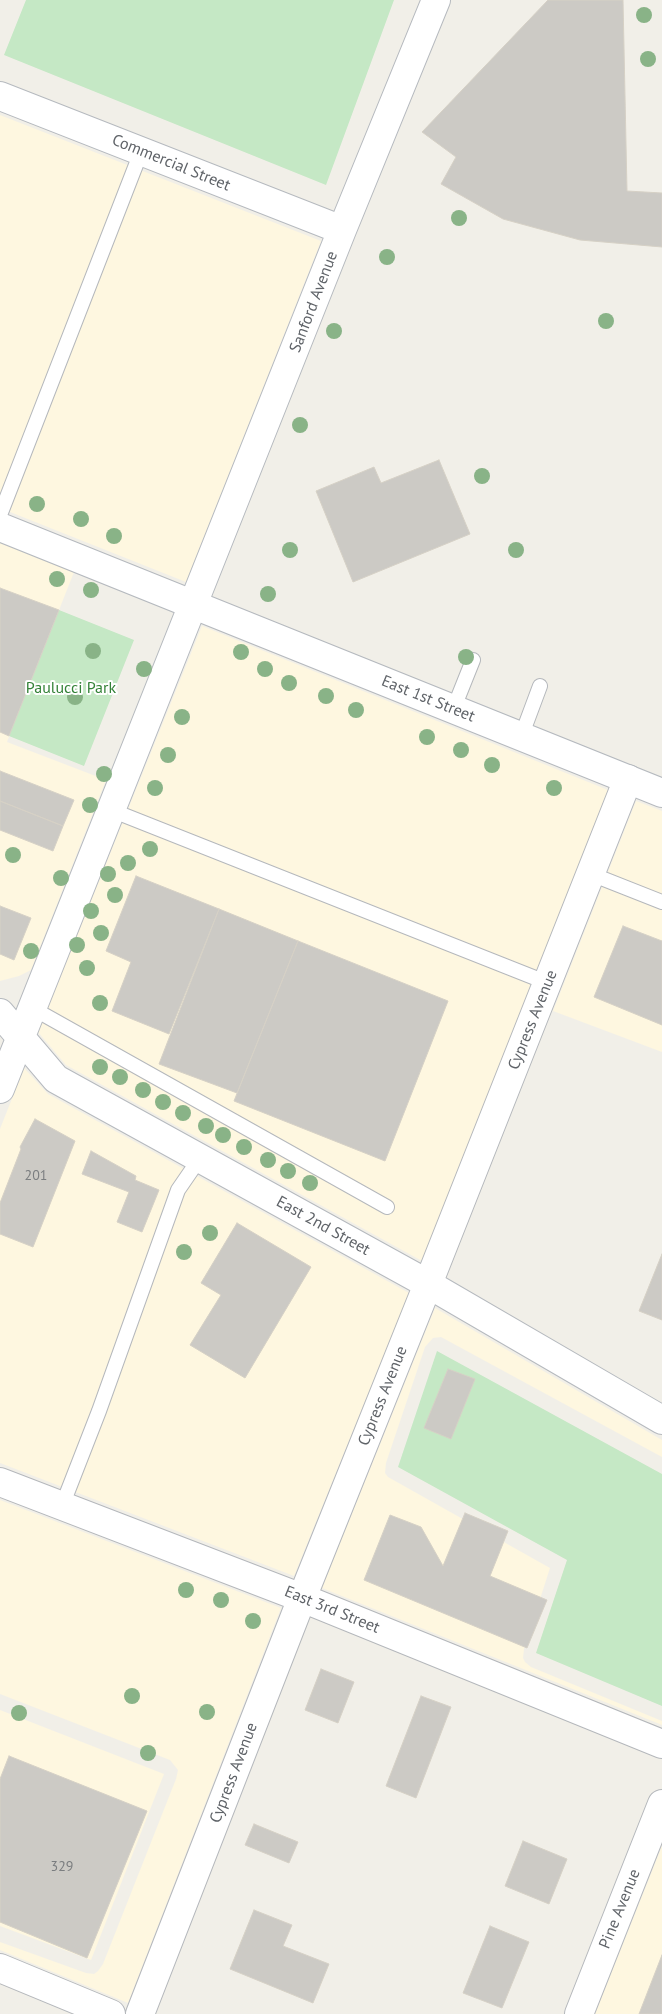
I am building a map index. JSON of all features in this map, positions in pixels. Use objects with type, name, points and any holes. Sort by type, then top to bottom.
[{"type":"street","name":"Sanford Avenue","points":[[0,1089],[342,230],[436,0]]},
{"type":"street","name":"Commercial Street","points":[[0,96],[342,230]]},
{"type":"street","name":"East 1st Street","points":[[0,527],[662,793]]},
{"type":"street","name":"Cypress Avenue","points":[[140,2014],[302,1598],[628,780]]},
{"type":"street","name":"East 2nd Street","points":[[0,1013],[56,1078],[428,1284],[662,1420]]},
{"type":"street","name":"East 3rd Street","points":[[0,1482],[302,1598],[662,1744]]},
{"type":"street","name":"Pine Avenue","points":[[579,2014],[662,1804]]},
{"type":"street","points":[[0,1968],[111,2014]]},
{"type":"lane","points":[[0,515],[142,152]]},
{"type":"lane","points":[[453,710],[473,660]]},
{"type":"lane","points":[[521,737],[540,686]]},
{"type":"lane","points":[[111,810],[548,983]]},
{"type":"lane","points":[[591,874],[662,902]]},
{"type":"lane","points":[[32,1008],[387,1207]]},
{"type":"lane","points":[[62,1506],[99,1411],[178,1190],[200,1158]]},
{"type":"shaded area","points":[[0,115],[321,241],[186,582],[0,508]]},
{"type":"shaded area","points":[[0,542],[74,572],[7,742],[106,780],[31,970],[19,976],[0,981]]},
{"type":"shaded area","points":[[202,626],[608,790],[422,1261],[66,1065],[38,1032]]},
{"type":"shaded area","points":[[636,801],[662,811],[662,1052],[553,1011]]},
{"type":"shaded area","points":[[24,1068],[48,1094],[409,1293],[294,1576],[0,1463],[0,1129]]},
{"type":"shaded area","points":[[435,1308],[662,1440],[662,1457],[441,1337],[433,1338],[425,1347],[386,1463],[385,1473],[388,1477],[550,1568],[524,1649],[523,1658],[525,1662],[531,1667],[662,1721],[662,1725],[322,1588]]},
{"type":"shaded area","points":[[0,1500],[281,1608],[128,2003],[0,1950],[0,1942],[86,1973],[94,1974],[98,1971],[103,1964],[178,1770],[170,1760],[0,1694]]},
{"type":"shaded area","points":[[0,1710],[164,1774],[91,1960],[0,1926]]},
{"type":"shaded area","points":[[662,1846],[662,2014],[595,2014]]},
{"type":"green space","points":[[26,0],[394,0],[326,185],[4,55]]},
{"type":"green space","name":"Paulucci Park","points":[[59,610],[134,640],[84,766],[9,736]]},
{"type":"green space","points":[[437,1351],[662,1474],[662,1706],[536,1653],[567,1560],[398,1467]]},
{"type":"building","points":[[548,0],[623,0],[627,191],[662,193],[662,247],[580,240],[503,219],[441,184],[456,157],[422,132]]},
{"type":"building","points":[[439,460],[470,534],[353,582],[316,491],[374,467],[381,483]]},
{"type":"building","points":[[0,588],[59,610],[9,736],[0,732]]},
{"type":"building","points":[[0,771],[74,800],[63,826],[0,801]]},
{"type":"building","points":[[0,801],[63,826],[53,851],[0,830]]},
{"type":"building","points":[[136,876],[219,909],[169,1034],[112,1011],[131,962],[106,951]]},
{"type":"building","points":[[0,906],[31,918],[14,960],[0,954]]},
{"type":"building","points":[[219,909],[298,941],[237,1093],[159,1064]]},
{"type":"building","points":[[623,926],[662,941],[662,1025],[594,997]]},
{"type":"building","points":[[298,941],[448,1001],[385,1161],[234,1101]]},
{"type":"building","points":[[35,1119],[75,1141],[33,1247],[0,1234],[0,1203],[21,1149],[20,1147]]},
{"type":"building","points":[[91,1151],[136,1176],[135,1180],[159,1190],[142,1232],[117,1222],[129,1192],[82,1174]]},
{"type":"building","points":[[237,1223],[311,1267],[245,1378],[190,1345],[221,1295],[201,1283]]},
{"type":"building","points":[[662,1254],[662,1320],[639,1311]]},
{"type":"building","points":[[448,1369],[475,1379],[451,1439],[424,1428]]},
{"type":"building","points":[[465,1513],[508,1531],[490,1576],[547,1600],[527,1648],[364,1580],[390,1515],[421,1527],[443,1566]]},
{"type":"building","points":[[321,1669],[354,1682],[338,1723],[305,1710]]},
{"type":"building","points":[[421,1696],[451,1707],[416,1798],[386,1786]]},
{"type":"building","points":[[9,1756],[147,1811],[87,1958],[0,1922],[0,1779]]},
{"type":"building","points":[[254,1824],[298,1842],[289,1863],[245,1845]]},
{"type":"building","points":[[523,1841],[567,1859],[549,1904],[505,1886]]},
{"type":"building","points":[[254,1910],[292,1925],[283,1946],[329,1964],[313,2003],[230,1969]]},
{"type":"building","points":[[490,1926],[529,1942],[502,2008],[463,1993]]},
{"type":"building","points":[[662,1955],[662,2014],[639,2014]]}]
